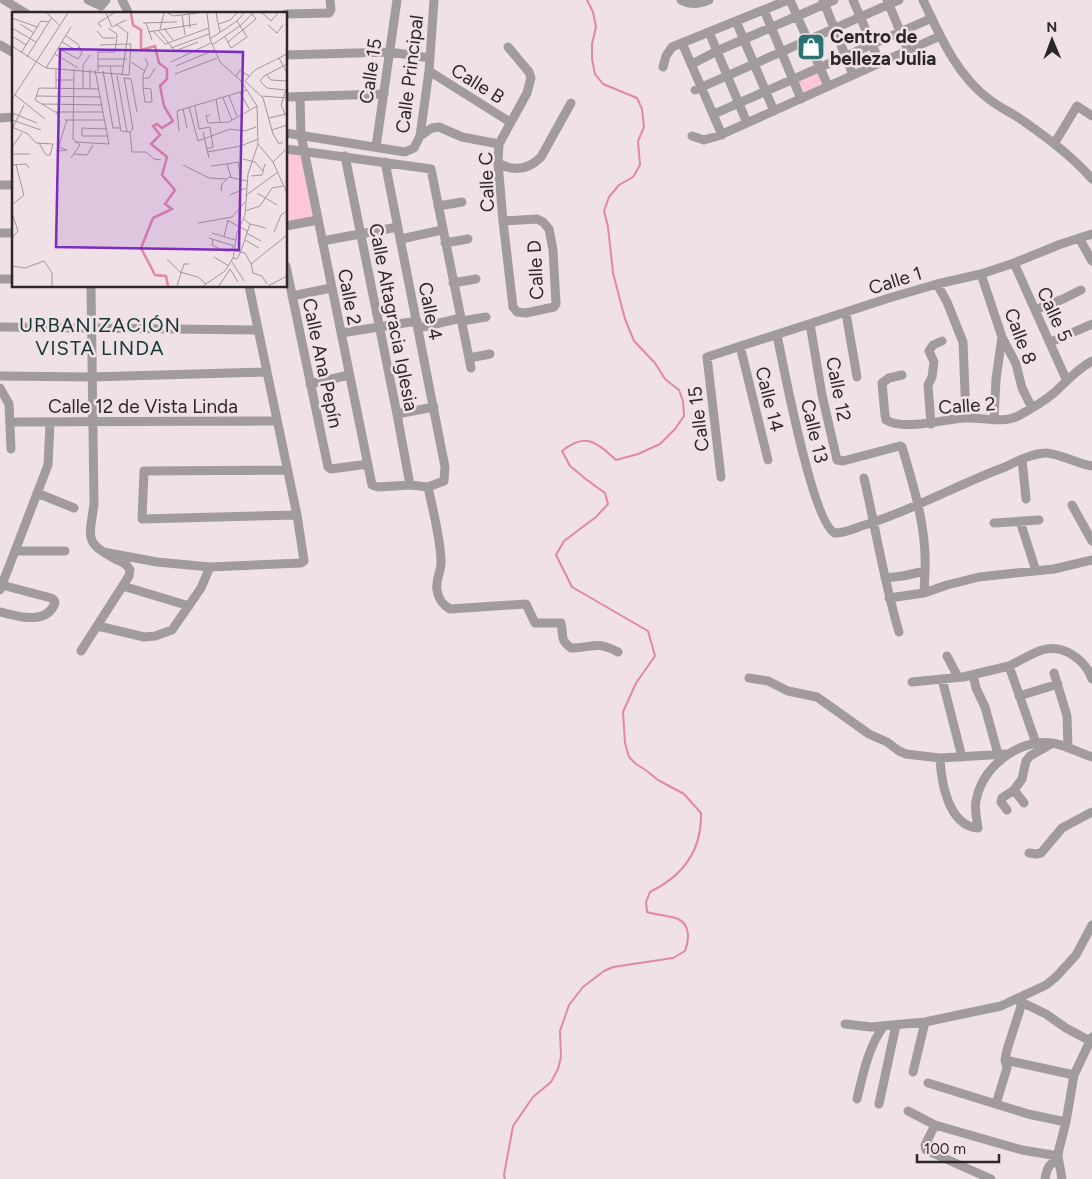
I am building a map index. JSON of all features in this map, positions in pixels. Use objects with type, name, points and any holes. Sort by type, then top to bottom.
[{"type":"street","points":[[4,0],[24,12]]},
{"type":"street","points":[[88,0],[104,3]]},
{"type":"street","points":[[122,0],[128,12]]},
{"type":"street","points":[[288,14],[330,12],[330,0]]},
{"type":"street","name":"Calle 15","points":[[376,147],[397,0]]},
{"type":"street","name":"Calle Principal","points":[[376,147],[405,152],[414,148],[420,136],[429,71],[434,0]]},
{"type":"street","points":[[681,0],[701,3],[709,0]]},
{"type":"street","points":[[663,67],[666,56],[672,47],[789,0],[809,40],[828,86]]},
{"type":"street","points":[[853,0],[880,63]]},
{"type":"street","points":[[698,88],[861,17],[888,2],[899,0]]},
{"type":"street","points":[[923,0],[955,63],[973,85],[990,100],[1018,117],[1054,144],[1092,179]]},
{"type":"street","points":[[692,64],[716,51],[798,16],[827,1],[834,28],[853,75]]},
{"type":"street","points":[[888,2],[908,50]]},
{"type":"street","points":[[764,10],[801,98]]},
{"type":"street","points":[[714,114],[932,18]]},
{"type":"street","points":[[736,21],[774,110]]},
{"type":"street","points":[[709,32],[747,123]]},
{"type":"street","points":[[692,136],[704,140],[722,135],[940,36]]},
{"type":"street","points":[[682,42],[692,64],[698,88],[714,114],[722,135]]},
{"type":"street","points":[[0,45],[12,53]]},
{"type":"street","name":"Calle C","points":[[508,47],[529,72],[530,78],[527,93],[499,144],[498,163],[503,221],[513,300]]},
{"type":"street","points":[[288,55],[390,52],[430,58]]},
{"type":"street","name":"Calle B","points":[[429,71],[510,122]]},
{"type":"street","points":[[288,97],[384,94]]},
{"type":"street","name":"Calle 2","points":[[300,97],[301,135],[304,151],[349,375],[374,487],[410,485]]},
{"type":"street","points":[[498,163],[516,169],[530,167],[535,163],[541,157],[571,103]]},
{"type":"street","points":[[1054,144],[1077,106],[1092,116]]},
{"type":"street","points":[[420,136],[432,128],[439,127],[462,137],[499,144]]},
{"type":"street","points":[[288,133],[376,147]]},
{"type":"street","points":[[288,149],[431,169],[470,363],[490,354]]},
{"type":"street","name":"Calle Altagracia Iglesia","points":[[345,156],[410,485]]},
{"type":"street","name":"Calle 4","points":[[385,162],[445,467],[444,481],[428,487]]},
{"type":"street","points":[[438,206],[462,202]]},
{"type":"street","name":"Calle D","points":[[503,221],[537,219],[544,222],[549,229],[553,250],[556,304],[554,308],[526,313],[517,312],[513,307],[513,300]]},
{"type":"street","points":[[288,226],[318,220]]},
{"type":"street","points":[[322,241],[398,227]]},
{"type":"street","points":[[401,239],[442,230]]},
{"type":"street","name":"Calle 1","points":[[707,357],[937,284],[981,274],[1092,234]]},
{"type":"street","points":[[1079,238],[1092,261]]},
{"type":"street","points":[[445,243],[468,239]]},
{"type":"street","name":"Calle 5","points":[[1014,263],[1066,379]]},
{"type":"street","name":"Calle 8","points":[[981,274],[1002,337],[1016,364],[1022,388],[1032,408]]},
{"type":"street","name":"Calle Ana Pepín","points":[[288,276],[328,467],[331,469],[368,464]]},
{"type":"street","points":[[453,283],[476,279]]},
{"type":"street","points":[[937,284],[964,342],[966,418]]},
{"type":"street","points":[[81,651],[130,576],[128,566],[97,549],[91,538],[94,504],[92,288]]},
{"type":"street","points":[[102,552],[157,562],[210,567],[301,563],[304,561],[297,515],[248,288]]},
{"type":"street","points":[[292,296],[331,288]]},
{"type":"street","points":[[1035,310],[1081,290]]},
{"type":"street","points":[[846,312],[857,377]]},
{"type":"street","points":[[341,333],[379,327],[417,325],[486,317]]},
{"type":"street","name":"Calle 12","points":[[810,324],[822,395],[837,460],[902,446],[918,506]]},
{"type":"street","points":[[1051,342],[1092,324]]},
{"type":"street","points":[[0,327],[257,330]]},
{"type":"street","name":"Calle 13","points":[[776,335],[810,482],[826,524],[831,531],[839,533],[875,522]]},
{"type":"street","points":[[994,420],[996,379],[1002,337]]},
{"type":"street","points":[[931,424],[928,384],[932,377],[934,362],[930,350],[933,345],[942,341]]},
{"type":"street","name":"Calle 14","points":[[740,346],[768,460]]},
{"type":"street","name":"Calle 15","points":[[707,357],[721,477]]},
{"type":"street","name":"Calle 2","points":[[902,375],[889,378],[882,383],[886,420],[892,424],[931,424],[966,418],[994,420],[1015,417],[1032,408],[1052,394],[1066,379],[1092,361]]},
{"type":"street","points":[[0,376],[92,377],[266,372]]},
{"type":"street","points":[[310,384],[349,375]]},
{"type":"street","points":[[0,388],[9,404],[11,449]]},
{"type":"street","points":[[397,414],[434,407]]},
{"type":"street","name":"Calle 12 de Vista Linda","points":[[10,422],[277,421]]},
{"type":"street","points":[[0,612],[32,619],[51,611],[55,602],[51,598],[1,588],[48,465],[50,423]]},
{"type":"street","points":[[875,522],[918,506],[978,476],[1022,459],[1045,453],[1054,453],[1061,457],[1092,466]]},
{"type":"street","points":[[1022,459],[1026,499]]},
{"type":"street","points":[[287,470],[144,471],[142,519],[297,515]]},
{"type":"street","points":[[864,478],[875,522],[888,598],[899,632]]},
{"type":"street","points":[[410,485],[428,487],[441,551],[442,569],[437,580],[437,592],[444,605],[450,609],[526,604],[535,623],[561,623],[562,639],[571,648],[597,645],[606,646],[618,652]]},
{"type":"street","points":[[37,493],[74,508]]},
{"type":"street","points":[[1072,505],[1092,540]]},
{"type":"street","points":[[918,506],[924,544],[924,593]]},
{"type":"street","points":[[994,523],[1039,520]]},
{"type":"street","points":[[1020,521],[1036,571]]},
{"type":"street","points":[[15,551],[64,551]]},
{"type":"street","points":[[888,598],[924,593],[947,585],[979,578],[1091,563]]},
{"type":"street","points":[[98,626],[144,637],[155,636],[172,630],[201,588],[210,567]]},
{"type":"street","points":[[885,578],[925,571]]},
{"type":"street","points":[[123,586],[190,606]]},
{"type":"street","points":[[912,682],[973,675],[1009,666],[1042,650],[1056,649],[1070,653],[1077,658],[1091,674]]},
{"type":"street","points":[[947,656],[958,677]]},
{"type":"street","points":[[1009,666],[1036,743]]},
{"type":"street","points":[[1054,673],[1067,716],[1068,748]]},
{"type":"street","points":[[973,675],[976,688],[1002,754]]},
{"type":"street","points":[[749,678],[768,680],[788,691],[816,697],[870,734],[887,742],[898,751],[910,755],[940,758],[1002,754],[1036,743],[1053,743],[1092,758]]},
{"type":"street","points":[[942,679],[962,757]]},
{"type":"street","points":[[1019,696],[1058,684]]},
{"type":"street","points":[[1007,810],[1001,800],[1014,790],[1022,779],[1026,761],[1030,756],[1053,743]]},
{"type":"street","points":[[940,758],[944,792],[951,806],[960,819],[971,827],[978,828],[975,802],[981,787],[1002,754]]},
{"type":"street","points":[[1014,790],[1024,803]]},
{"type":"street","points":[[1028,853],[1041,853],[1062,828],[1092,812]]},
{"type":"street","points":[[845,1024],[871,1028],[925,1022],[994,1008],[1018,1001],[1056,977],[1076,955],[1092,925]]},
{"type":"street","points":[[1018,1001],[1046,1014],[1066,1028],[1091,1040],[1074,1075],[1058,1158],[1062,1179]]},
{"type":"street","points":[[996,1104],[1007,1068],[1005,1060],[1018,1001]]},
{"type":"street","points":[[913,1072],[925,1022]]},
{"type":"street","points":[[879,1104],[896,1025]]},
{"type":"street","points":[[858,1099],[866,1061],[876,1037],[884,1027]]},
{"type":"street","points":[[1005,1060],[1074,1075]]},
{"type":"street","points":[[928,1083],[1028,1114],[1066,1122]]},
{"type":"street","points":[[908,1111],[935,1125],[1022,1150],[1058,1158]]},
{"type":"street","points":[[935,1125],[925,1145],[926,1150],[991,1179]]},
{"type":"street","points":[[1045,1179],[1050,1164],[1058,1158]]},
{"type":"shaded area","points":[[818,69],[825,83],[801,94],[794,80]]},
{"type":"shaded area","points":[[288,154],[302,155],[314,218],[288,223]]},
{"type":"waterway","points":[[505,1179],[504,1175],[513,1126],[533,1097],[551,1082],[558,1069],[561,1057],[560,1031],[569,1005],[583,987],[604,971],[613,967],[673,958],[685,951],[688,938],[685,925],[675,918],[647,912],[646,902],[650,892],[672,878],[688,860],[698,839],[701,813],[684,794],[658,780],[629,757],[625,743],[623,712],[636,683],[655,656],[648,631],[572,587],[556,555],[564,541],[596,517],[608,504],[605,493],[570,466],[562,451],[570,445],[584,441],[596,444],[616,460],[638,454],[660,444],[675,429],[684,416],[683,401],[679,390],[665,379],[655,363],[634,341],[625,319],[613,273],[608,227],[604,211],[609,197],[619,185],[633,177],[640,165],[638,141],[644,127],[642,109],[637,98],[603,84],[595,74],[592,44],[596,27],[593,12],[587,0]]},
{"type":"place","name":"Centro de belleza Julia","points":[[811,47]]},
{"type":"district","name":"URBANIZACIÓN VISTA LINDA","points":[[100,336]]}]
